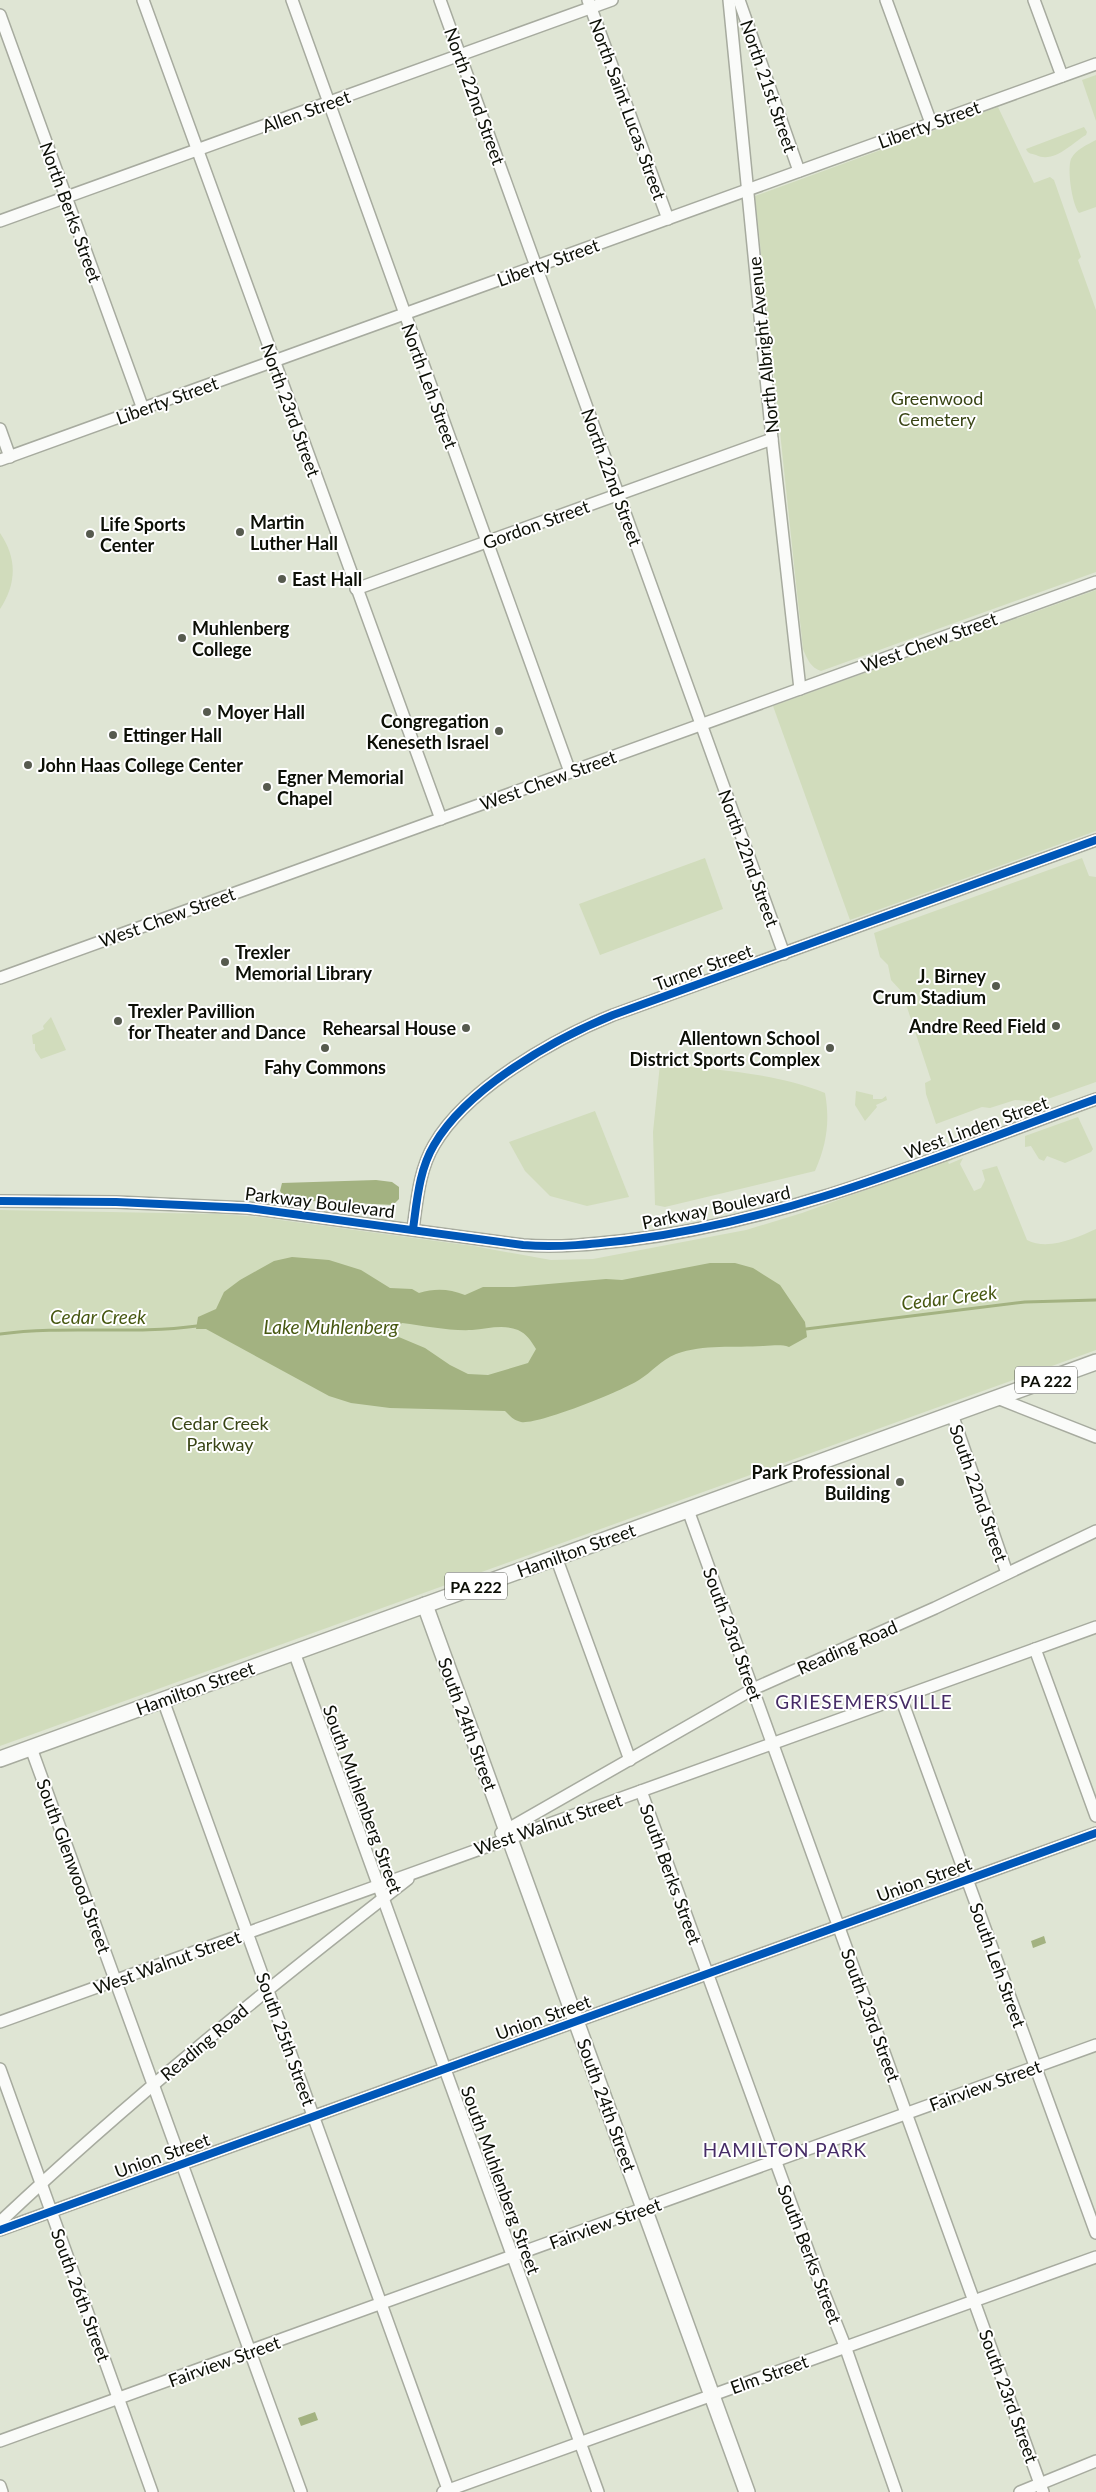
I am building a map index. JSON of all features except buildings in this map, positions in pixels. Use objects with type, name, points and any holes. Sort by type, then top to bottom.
[{"type":"main road","name":"Hamilton Street","points":[[0,1759],[1096,1362]]},
{"type":"main road","name":"South 24th Street","points":[[425,1605],[747,2492]]},
{"type":"street","name":"North 23rd Street","points":[[142,0],[199,149],[356,589],[441,818]]},
{"type":"street","name":"North Leh Street","points":[[292,0],[570,772]]},
{"type":"street","name":"North 22nd Street","points":[[440,0],[784,954]]},
{"type":"street","name":"Allen Street","points":[[0,221],[460,55],[590,4],[612,0]]},
{"type":"street","name":"North Albright Avenue","points":[[729,0],[772,439],[800,689]]},
{"type":"street","name":"North 21st Street","points":[[739,0],[799,171]]},
{"type":"street","points":[[886,0],[931,123]]},
{"type":"street","points":[[1034,0],[1062,76]]},
{"type":"street","name":"North Saint Lucas Street","points":[[590,4],[668,218]]},
{"type":"street","name":"North Berks Street","points":[[0,15],[143,408]]},
{"type":"street","name":"Liberty Street","points":[[5,459],[1096,64]]},
{"type":"street","points":[[0,429],[5,459]]},
{"type":"street","name":"Gordon Street","points":[[356,589],[772,439]]},
{"type":"street","name":"West Chew Street","points":[[0,978],[1096,582]]},
{"type":"street","name":"Turner Street","points":[[413,1229],[424,1166],[444,1129],[463,1110],[508,1072],[559,1040],[586,1026],[1096,840]]},
{"type":"street","name":"West Linden Street","points":[[867,1182],[1096,1099]]},
{"type":"street","name":"Parkway Boulevard","points":[[0,1201],[210,1205],[286,1212],[532,1246],[606,1242],[680,1232],[761,1215],[867,1182]]},
{"type":"street","points":[[997,1398],[1096,1437]]},
{"type":"street","name":"South 22nd Street","points":[[952,1414],[1007,1572]]},
{"type":"street","name":"South 23rd Street","points":[[688,1510],[1042,2488]]},
{"type":"street","name":"Reading Road","points":[[474,1849],[508,1834],[630,1760],[753,1690],[936,1608],[1007,1572],[1096,1531]]},
{"type":"street","points":[[556,1557],[630,1760]]},
{"type":"street","name":"West Walnut Street","points":[[508,1834],[641,1791],[1096,1627]]},
{"type":"street","points":[[1036,1649],[1096,1816]]},
{"type":"street","name":"South Muhlenberg Street","points":[[294,1652],[598,2492]]},
{"type":"street","name":"South Leh Street","points":[[901,1698],[1096,2232]]},
{"type":"street","name":"South 25th Street","points":[[163,1700],[382,2304],[447,2491]]},
{"type":"street","name":"South Glenwood Street","points":[[31,1748],[301,2492]]},
{"type":"street","name":"South Berks Street","points":[[641,1791],[775,2161],[845,2346],[896,2492]]},
{"type":"street","name":"Union Street","points":[[0,2230],[1096,1833]]},
{"type":"street","name":"West Walnut Street","points":[[0,2022],[379,1886],[474,1849]]},
{"type":"street","name":"Reading Road","points":[[0,2222],[92,2136],[153,2084],[417,1872]]},
{"type":"street","name":"Fairview Street","points":[[0,2441],[1096,2045]]},
{"type":"street","name":"South 26th Street","points":[[0,2069],[152,2492]]},
{"type":"street","name":"Elm Street","points":[[447,2491],[1096,2257]]},
{"type":"street","points":[[1020,2492],[1042,2488],[1047,2479],[1096,2461]]},
{"type":"street","points":[[0,2486],[2,2492]]},
{"type":"green space","points":[[1096,75],[1096,121],[1082,80]]},
{"type":"green space","name":"Greenwood Cemetery","points":[[998,107],[1034,183],[1050,177],[1054,180],[1081,257],[1078,260],[1096,310],[1096,572],[821,671],[812,665],[803,649],[755,196]]},
{"type":"green space","points":[[1084,127],[1087,132],[1086,135],[1056,155],[1043,157],[1029,153],[1026,149]]},
{"type":"green space","points":[[1096,140],[1096,207],[1079,213],[1076,209],[1071,187],[1071,159],[1079,150]]},
{"type":"green space","points":[[0,533],[10,552],[13,571],[10,590],[0,609]]},
{"type":"green space","points":[[1096,590],[1096,831],[850,920],[773,706]]},
{"type":"green space","points":[[705,858],[723,909],[600,955],[579,904]]},
{"type":"green space","name":"J. Birney Crum Stadium","points":[[1082,858],[1089,876],[1096,877],[1096,1082],[1039,1102],[1015,1100],[990,1108],[982,1107],[936,1124],[926,1094],[925,1083],[931,1080],[902,992],[891,980],[888,965],[880,957],[874,933]]},
{"type":"green space","points":[[51,1017],[66,1050],[41,1059],[35,1050],[32,1035],[44,1029],[43,1026]]},
{"type":"green space","points":[[660,1064],[765,1076],[785,1080],[825,1093],[827,1123],[825,1142],[815,1171],[665,1207],[655,1205],[653,1132]]},
{"type":"green space","points":[[856,1091],[873,1095],[873,1099],[882,1099],[886,1096],[887,1100],[876,1105],[877,1107],[865,1121],[855,1105]]},
{"type":"green space","points":[[595,1111],[629,1197],[587,1206],[550,1196],[525,1171],[509,1142]]},
{"type":"green space","points":[[1078,1117],[1093,1149],[1091,1152],[1065,1163],[1047,1156],[1044,1161],[1039,1159],[1031,1146],[1025,1147],[1025,1136]]},
{"type":"green space","name":"Cedar Creek Parkway","points":[[963,1155],[948,1162],[949,1164],[963,1158],[960,1164],[974,1191],[981,1188],[985,1180],[982,1170],[997,1166],[1027,1240],[1035,1243],[1053,1244],[1096,1229],[1096,1350],[0,1746],[0,1210],[219,1214],[258,1217],[473,1246],[551,1260],[593,1259],[746,1230],[802,1213]]},
{"type":"water","points":[[376,1180],[392,1182],[399,1187],[399,1199],[393,1205],[290,1200],[285,1198],[280,1191],[282,1183]]},
{"type":"water","name":"Lake Muhlenberg","points":[[292,1257],[329,1260],[361,1270],[390,1288],[412,1289],[419,1293],[431,1290],[453,1291],[465,1295],[483,1287],[514,1287],[606,1279],[622,1280],[710,1263],[735,1263],[753,1268],[780,1285],[805,1322],[807,1337],[789,1347],[776,1345],[708,1348],[676,1354],[666,1359],[639,1380],[616,1392],[561,1413],[530,1422],[518,1421],[505,1411],[390,1408],[351,1403],[329,1396],[206,1329],[196,1329],[198,1317],[216,1309],[224,1292],[240,1280],[274,1261]],"holes":[[[402,1323],[463,1330],[512,1328],[524,1334],[536,1349],[528,1363],[488,1375],[468,1374],[450,1365],[425,1348],[394,1335],[395,1329]]]},
{"type":"water","points":[[1044,1936],[1046,1943],[1033,1948],[1031,1941]]},
{"type":"water","points":[[315,2412],[318,2420],[301,2426],[298,2418]]},
{"type":"waterway","name":"Cedar Creek","points":[[806,1329],[1025,1302],[1096,1300]]},
{"type":"waterway","name":"Cedar Creek","points":[[0,1334],[49,1330],[173,1329],[197,1326]]},
{"type":"cycle path","points":[[413,1229],[419,1186],[425,1165],[434,1145],[449,1124],[490,1085],[565,1037],[613,1015],[1096,840]]},
{"type":"cycle path","points":[[0,1201],[116,1202],[248,1208],[523,1245],[563,1246],[589,1244],[629,1240],[690,1230],[808,1201],[924,1163],[1096,1099]]},
{"type":"cycle path","points":[[0,2230],[1096,1833]]},
{"type":"place","name":"Martin Luther Hall","points":[[240,532]]},
{"type":"place","name":"Life Sports Center","points":[[90,534]]},
{"type":"place","name":"East Hall","points":[[282,579]]},
{"type":"place","name":"Muhlenberg College","points":[[182,638]]},
{"type":"place","name":"Moyer Hall","points":[[207,712]]},
{"type":"place","name":"Congregation Keneseth Israel","points":[[499,731]]},
{"type":"place","name":"Ettinger Hall","points":[[113,735]]},
{"type":"place","name":"John Haas College Center","points":[[28,765]]},
{"type":"place","name":"Egner Memorial Chapel","points":[[267,787]]},
{"type":"place","name":"Trexler Memorial Library","points":[[225,962]]},
{"type":"place","name":"J. Birney Crum Stadium","points":[[996,986]]},
{"type":"place","name":"Trexler Pavillion for Theater and Dance","points":[[118,1021]]},
{"type":"place","name":"Andre Reed Field","points":[[1056,1026]]},
{"type":"place","name":"Rehearsal House","points":[[466,1028]]},
{"type":"place","name":"Fahy Commons","points":[[325,1048]]},
{"type":"place","name":"Allentown School District Sports Complex","points":[[830,1048]]},
{"type":"place","name":"Park Professional Building","points":[[900,1482]]},
{"type":"district","name":"GRIESEMERSVILLE","points":[[864,1701]]},
{"type":"district","name":"HAMILTON PARK","points":[[785,2149]]}]
